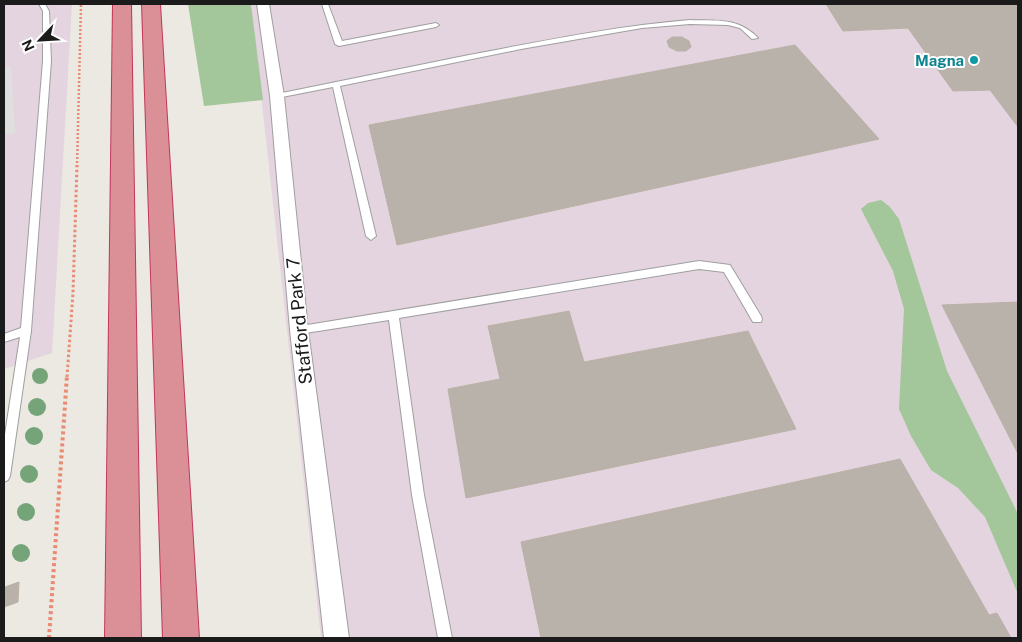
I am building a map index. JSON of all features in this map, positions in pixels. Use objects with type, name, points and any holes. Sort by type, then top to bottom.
[{"type":"highway","points":[[122,4],[123,638]]},
{"type":"highway","points":[[151,4],[181,638]]},
{"type":"street","name":"Stafford Park 7","points":[[263,4],[277,96],[299,330],[337,638]]},
{"type":"lane","points":[[4,476],[26,331],[47,61],[46,11],[42,4]]},
{"type":"lane","points":[[325,4],[339,44],[436,25]]},
{"type":"lane","points":[[277,96],[587,34],[642,26],[690,22],[729,22],[742,28],[754,38]]},
{"type":"lane","points":[[336,83],[371,236]]},
{"type":"lane","points":[[299,330],[699,265],[727,268],[757,318]]},
{"type":"lane","points":[[394,314],[418,495],[445,638]]},
{"type":"lane","points":[[4,338],[26,331]]},
{"type":"path","points":[[49,638],[73,293],[81,4]]},
{"type":"shaded area","points":[[4,4],[72,4],[52,353],[4,369]]},
{"type":"shaded area","points":[[251,4],[1018,4],[1018,638],[321,638]]},
{"type":"shaded area","points":[[11,66],[15,133],[4,135],[4,68]]},
{"type":"green space","points":[[188,4],[251,4],[263,100],[204,106]]},
{"type":"green space","points":[[881,200],[890,207],[899,219],[947,371],[1018,514],[1018,594],[985,517],[958,488],[931,470],[911,436],[899,409],[904,309],[893,271],[861,209],[868,203]]},
{"type":"building","name":"Magna","points":[[826,4],[1018,4],[1018,127],[990,90],[953,91],[908,28],[843,31]]},
{"type":"building","points":[[672,37],[682,37],[689,41],[691,47],[686,51],[677,51],[669,47],[667,41]]},
{"type":"building","points":[[795,45],[879,139],[397,245],[369,125]]},
{"type":"building","points":[[1018,302],[1018,454],[942,305]]},
{"type":"building","points":[[569,311],[584,362],[748,331],[796,429],[466,498],[448,389],[500,379],[488,326]]},
{"type":"building","points":[[900,459],[989,615],[997,613],[1011,638],[541,638],[521,542]]},
{"type":"building","points":[[19,582],[18,602],[4,607],[5,587]]},
{"type":"place","name":"Magna","points":[[974,60]]}]
